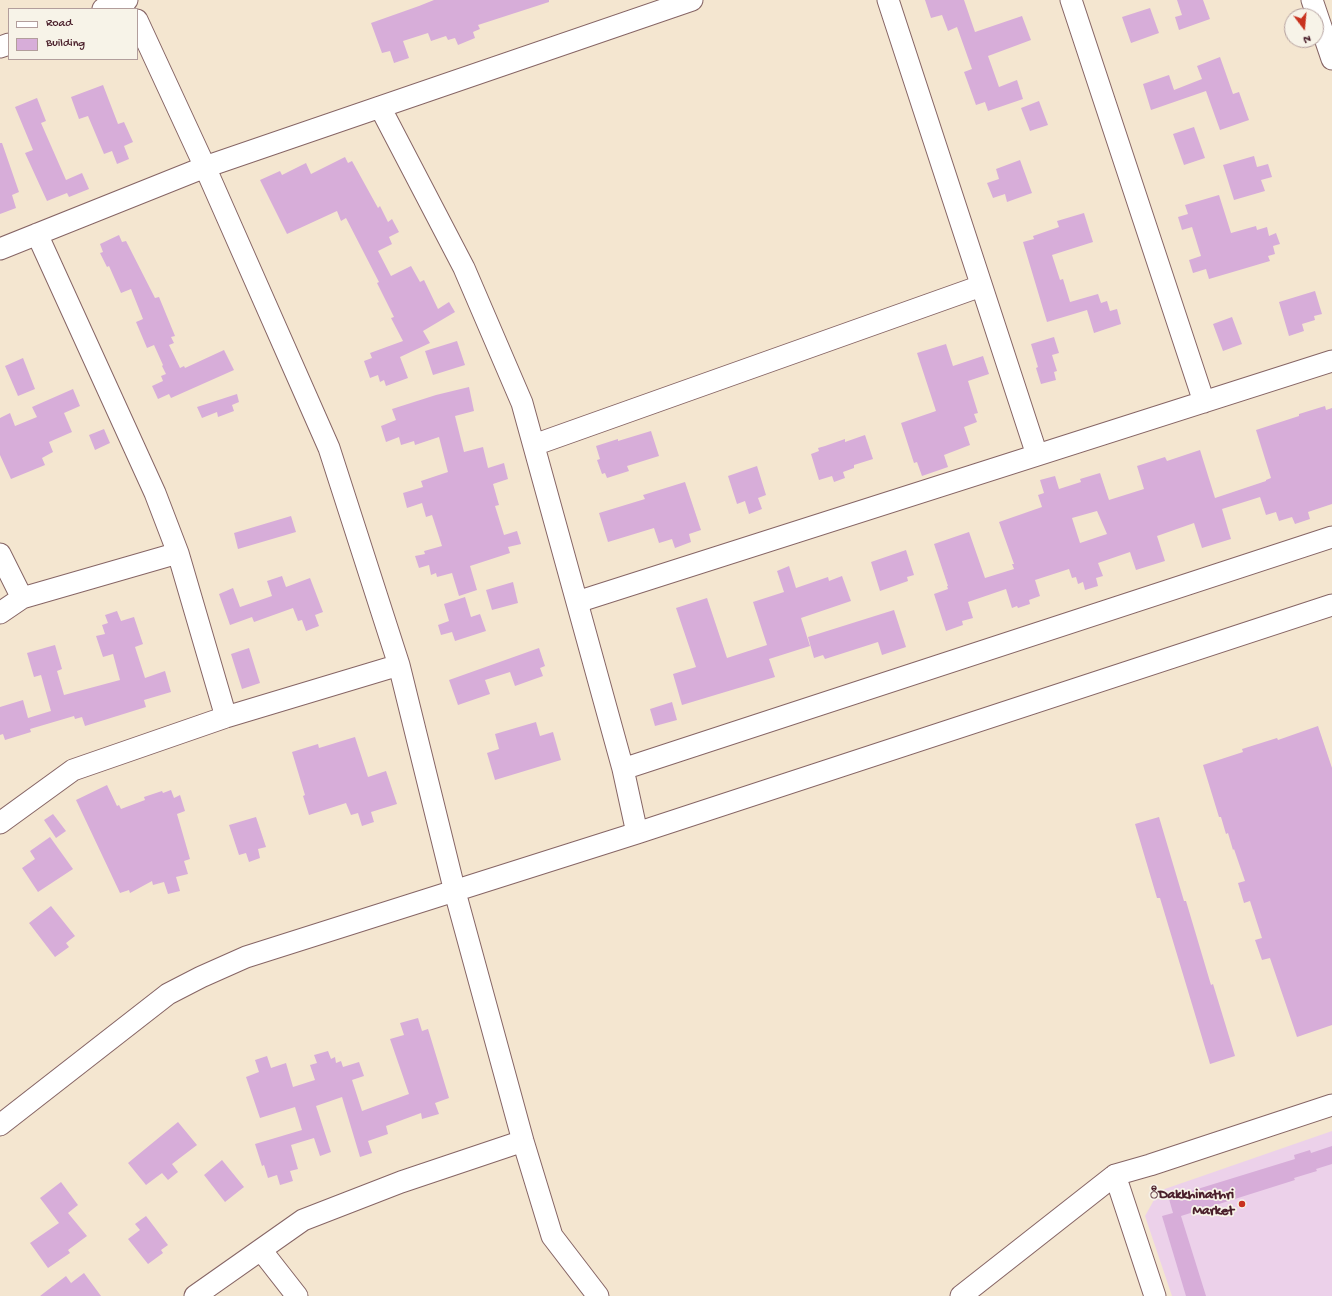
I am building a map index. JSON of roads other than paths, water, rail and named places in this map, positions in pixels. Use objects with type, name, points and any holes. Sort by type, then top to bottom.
[{"type":"street","points":[[106,8],[127,0]]},
{"type":"street","points":[[0,248],[205,167],[692,0]]},
{"type":"street","points":[[888,0],[1037,455]]},
{"type":"street","points":[[1071,0],[1204,402]]},
{"type":"street","points":[[1312,0],[1332,59]]},
{"type":"street","points":[[138,22],[205,167],[329,448],[399,665],[455,892],[523,1141],[552,1236],[598,1296]]},
{"type":"street","points":[[380,107],[464,268],[522,403],[623,769],[637,834]]},
{"type":"street","points":[[37,234],[156,493],[178,553],[226,717]]},
{"type":"street","points":[[534,444],[981,286]]},
{"type":"street","points":[[578,602],[1332,361]]},
{"type":"street","points":[[623,769],[1332,537]]},
{"type":"street","points":[[0,614],[22,598],[178,553]]},
{"type":"street","points":[[0,554],[22,598]]},
{"type":"street","points":[[0,1124],[168,994],[201,977],[246,957],[637,834],[1332,605]]},
{"type":"street","points":[[0,823],[73,770],[226,717],[399,665]]},
{"type":"street","points":[[961,1296],[1115,1175],[1150,1165],[1332,1104]]},
{"type":"street","points":[[195,1296],[303,1220],[401,1182],[523,1141]]},
{"type":"street","points":[[1115,1175],[1155,1296]]},
{"type":"street","points":[[261,1250],[297,1296]]},
{"type":"place","name":"ီDakkhinathri Market","points":[[1242,1204]]}]
